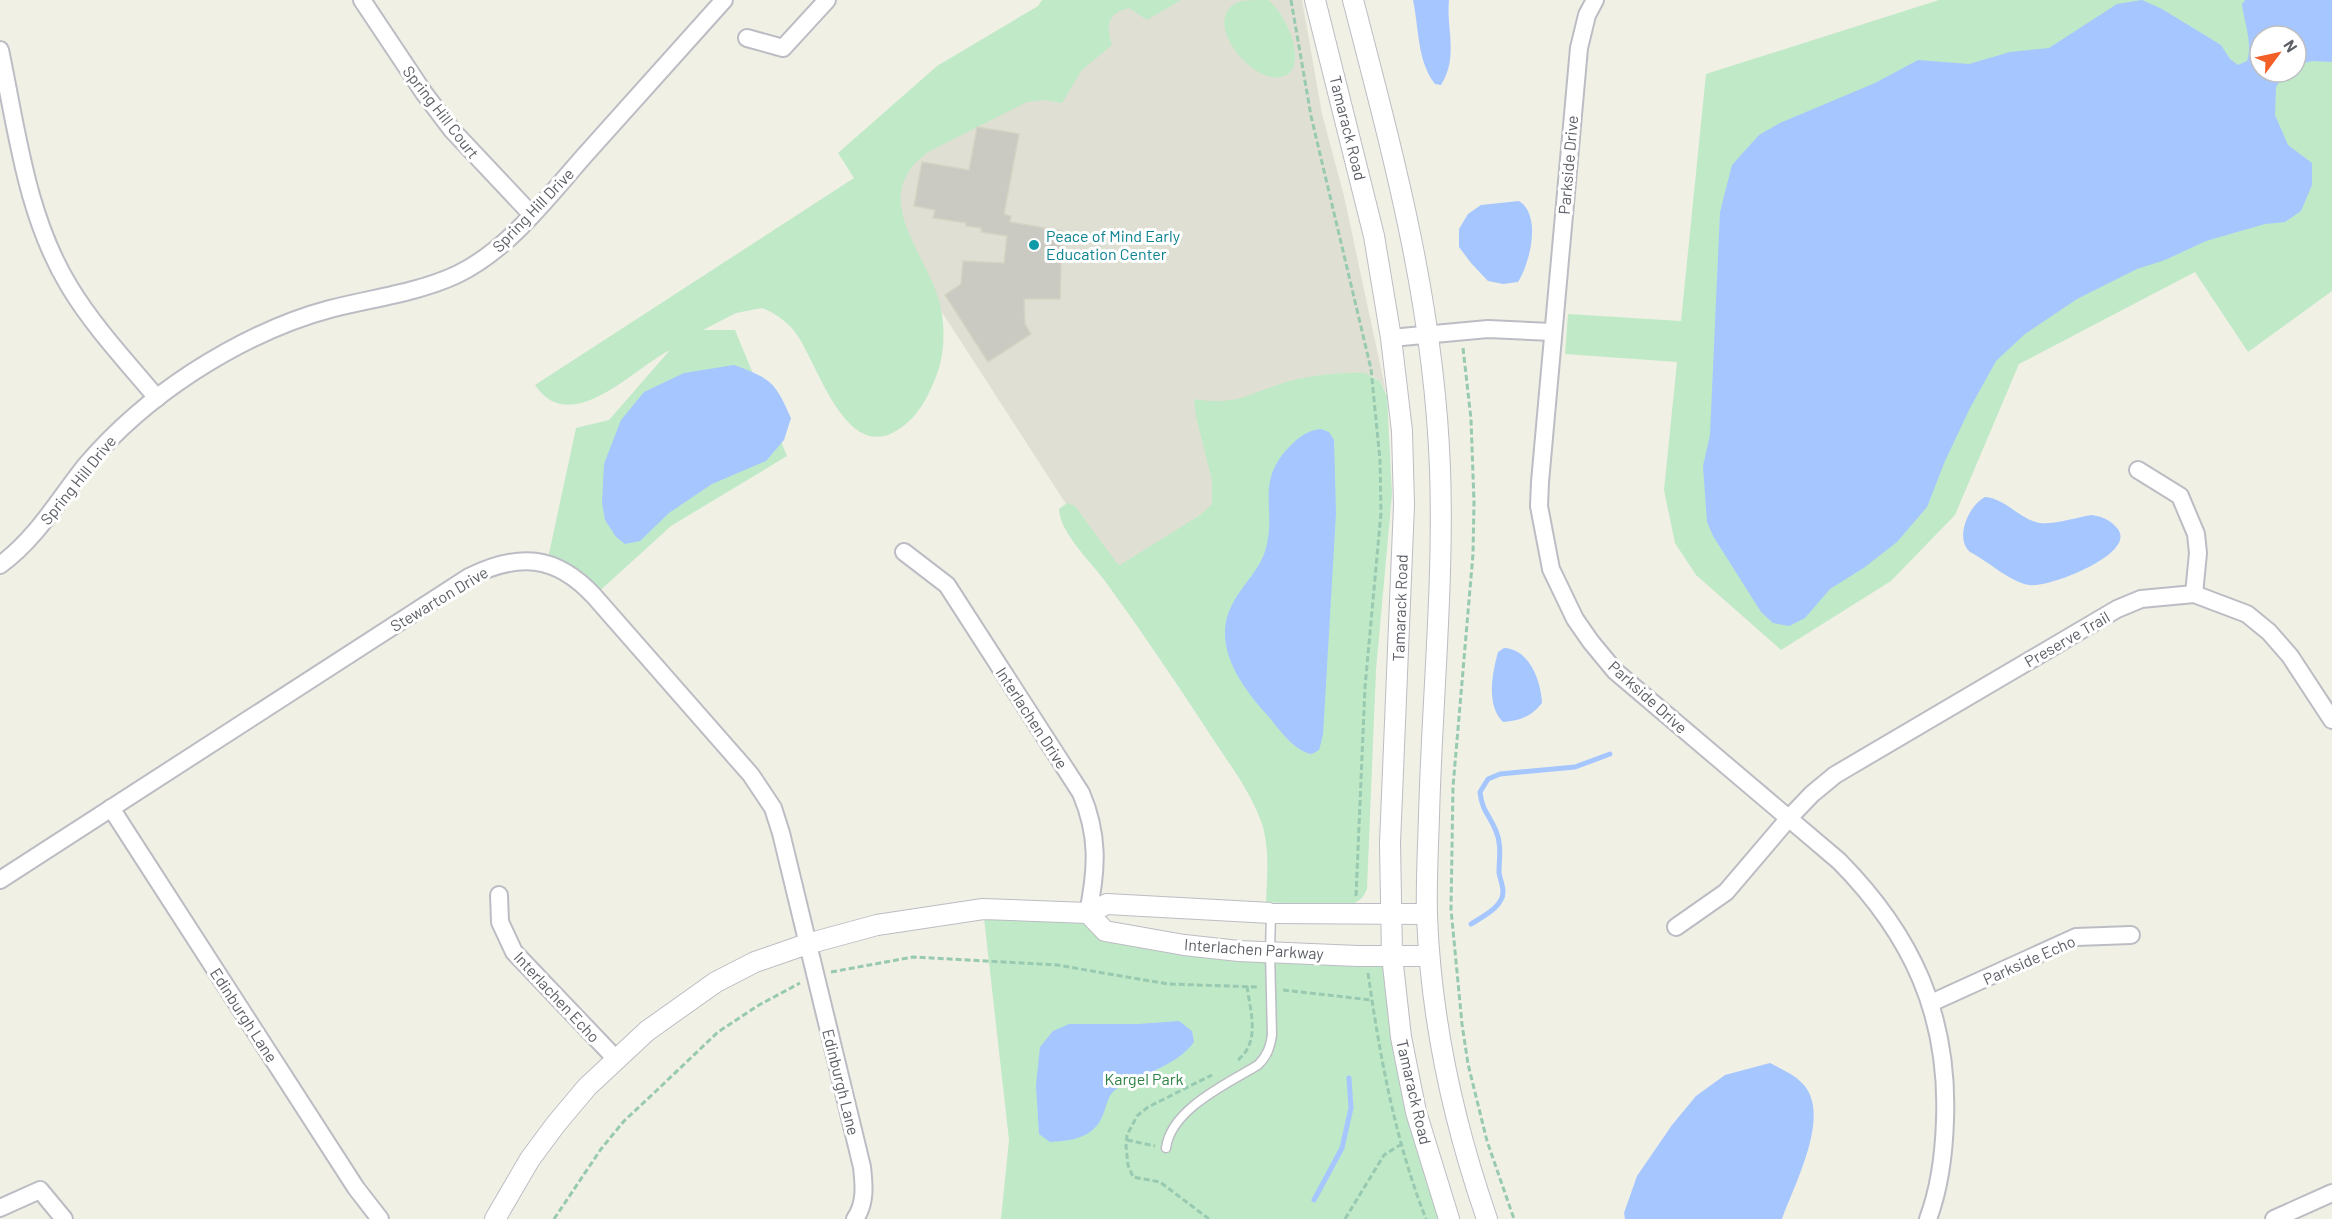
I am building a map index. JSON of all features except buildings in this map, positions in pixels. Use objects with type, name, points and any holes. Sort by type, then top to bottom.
[{"type":"street","name":"Spring Hill Court","points":[[362,0],[424,93],[452,130],[532,215]]},
{"type":"street","name":"Spring Hill Drive","points":[[0,565],[33,536],[86,466],[116,432],[157,398],[194,372],[276,327],[328,309],[426,286],[483,260],[532,215],[724,0]]},
{"type":"street","points":[[747,38],[783,48],[827,0]]},
{"type":"street","name":"Tamarack Road","points":[[1315,0],[1366,197],[1382,275],[1402,431],[1404,505],[1390,843],[1392,956],[1401,1036],[1416,1112],[1449,1219]]},
{"type":"street","points":[[1353,0],[1401,184],[1429,334],[1439,456],[1440,506],[1427,914],[1429,956],[1438,1032],[1451,1097],[1475,1186],[1487,1219]]},
{"type":"street","name":"Parkside Drive","points":[[1595,0],[1587,15],[1579,48],[1552,332],[1539,506],[1551,569],[1575,620],[1615,670],[1839,861],[1865,888],[1887,916],[1908,949],[1931,1004],[1942,1051],[1947,1092],[1942,1168],[1928,1219]]},
{"type":"street","points":[[0,50],[29,189],[52,255],[69,287],[96,324],[157,398]]},
{"type":"street","points":[[1391,338],[1488,329],[1552,332]]},
{"type":"street","points":[[2138,470],[2180,496],[2196,534],[2198,553],[2194,594]]},
{"type":"street","name":"Interlachen Drive","points":[[904,552],[947,585],[1081,793],[1089,813],[1095,840],[1095,878],[1088,913]]},
{"type":"street","name":"Stewarton Drive","points":[[0,880],[468,577],[500,564],[535,561],[553,564],[563,569],[588,589],[762,790],[773,808],[781,833],[807,944]]},
{"type":"street","name":"Preserve Trail","points":[[1789,818],[1812,794],[1835,775],[2117,609],[2141,598],[2194,594],[2247,614],[2269,632],[2290,656],[2332,720]]},
{"type":"street","name":"Edinburgh Lane","points":[[111,808],[356,1188],[380,1219]]},
{"type":"street","points":[[1676,927],[1726,892],[1789,818]]},
{"type":"street","name":"Interlachen Echo","points":[[499,895],[500,922],[514,952],[615,1059]]},
{"type":"street","points":[[495,1219],[530,1159],[556,1124],[587,1087],[615,1059],[647,1031],[716,982],[755,962],[807,944],[877,925],[983,909],[1088,913],[1107,904],[1271,913],[1427,914]]},
{"type":"street","name":"Interlachen Parkway","points":[[1088,913],[1105,931],[1184,945],[1270,952],[1429,956]]},
{"type":"street","name":"Parkside Echo","points":[[1931,1004],[2076,936],[2131,935]]},
{"type":"street","name":"Edinburgh Lane","points":[[807,944],[862,1167],[865,1192],[859,1214],[855,1219]]},
{"type":"street","points":[[0,1208],[40,1190],[64,1219]]},
{"type":"street","points":[[2274,1219],[2332,1193]]},
{"type":"lane","points":[[1166,1148],[1172,1132],[1187,1111],[1258,1065],[1265,1058],[1272,1035],[1271,913]]},
{"type":"path","points":[[1291,0],[1311,116],[1371,369],[1378,439],[1380,513],[1366,669],[1356,902]]},
{"type":"path","points":[[1461,332],[1471,419],[1474,512],[1473,554],[1453,787],[1450,909],[1468,1064],[1487,1141],[1514,1219]]},
{"type":"path","points":[[554,1219],[601,1149],[624,1121],[718,1032],[759,1005],[814,975],[913,957],[1057,965],[1152,983],[1247,986],[1371,1000]]},
{"type":"path","points":[[1369,981],[1390,1104],[1400,1145],[1426,1219]]},
{"type":"path","points":[[1127,1140],[1166,1148]]},
{"type":"path","points":[[1345,1219],[1383,1155],[1400,1145]]},
{"type":"shaded area","points":[[1128,0],[1302,0],[1322,114],[1344,196],[1386,392],[1380,381],[1371,375],[1343,373],[1286,383],[1225,402],[1234,515],[1121,589],[855,178]]},
{"type":"green space","points":[[1042,0],[1181,0],[1147,20],[1129,8],[1116,13],[1109,26],[1112,45],[1082,70],[1062,103],[1044,100],[1027,102],[928,152],[911,168],[903,185],[901,203],[904,221],[937,294],[942,312],[943,332],[941,362],[931,389],[916,414],[894,432],[876,437],[860,432],[846,420],[834,403],[803,345],[788,324],[762,308],[736,313],[703,330],[735,330],[787,456],[671,526],[594,596],[547,563],[576,428],[609,420],[670,350],[603,394],[584,402],[566,405],[550,400],[535,385],[854,178],[838,153],[937,66],[1038,6]]},
{"type":"green space","points":[[1268,0],[1275,6],[1288,27],[1295,52],[1294,64],[1290,72],[1281,77],[1269,76],[1255,70],[1243,60],[1226,33],[1224,20],[1229,9],[1241,1]]},
{"type":"green space","points":[[1939,0],[2332,0],[2332,291],[2248,352],[2195,272],[2019,364],[1955,515],[1891,581],[1781,650],[1696,575],[1675,543],[1664,490],[1677,362],[1565,354],[1568,314],[1681,321],[1706,74]]},
{"type":"green space","points":[[1365,373],[1380,381],[1387,396],[1392,494],[1376,670],[1367,889],[1358,901],[1344,906],[1266,902],[1266,841],[1261,821],[1251,799],[1233,768],[1146,639],[1070,537],[1059,509],[1067,503],[1075,506],[1120,565],[1200,515],[1212,504],[1212,481],[1196,417],[1194,399],[1233,400],[1299,379]]},
{"type":"green space","name":"Kargel Park","points":[[983,909],[1088,913],[1105,931],[1392,956],[1401,1037],[1449,1219],[1001,1219],[1009,1140]]},
{"type":"water","points":[[1413,0],[1449,0],[1451,53],[1441,85],[1435,84],[1425,65]]},
{"type":"water","points":[[2142,0],[2162,9],[2221,45],[2230,59],[2238,65],[2247,61],[2248,58],[2248,84],[2278,84],[2275,115],[2288,145],[2312,163],[2312,185],[2301,211],[2285,222],[2265,224],[2206,241],[2165,260],[2137,269],[2077,299],[2025,334],[1996,361],[1970,408],[1945,461],[1927,507],[1897,542],[1865,567],[1830,589],[1805,618],[1789,626],[1773,623],[1761,612],[1713,536],[1707,522],[1703,466],[1710,435],[1720,212],[1732,165],[1759,135],[1780,123],[1875,83],[1918,60],[1969,64],[2010,52],[2049,48],[2117,4]]},
{"type":"water","points":[[2245,0],[2332,0],[2332,62],[2308,62],[2308,24],[2248,24],[2248,35],[2242,4]]},
{"type":"water","points":[[1519,201],[1526,208],[1532,228],[1530,252],[1522,274],[1518,282],[1503,284],[1488,281],[1459,247],[1459,229],[1468,214],[1481,205]]},
{"type":"water","points":[[734,365],[765,378],[776,389],[791,418],[784,440],[766,461],[712,484],[669,513],[640,541],[625,544],[616,537],[605,520],[602,503],[604,464],[621,420],[644,392],[684,373]]},
{"type":"water","points":[[1321,429],[1329,432],[1334,440],[1336,513],[1323,735],[1319,750],[1312,754],[1299,749],[1287,739],[1248,691],[1232,664],[1225,634],[1227,618],[1233,603],[1256,570],[1266,548],[1269,534],[1269,484],[1279,459],[1300,437],[1308,432]]},
{"type":"water","points":[[1985,497],[2000,501],[2026,518],[2040,523],[2092,515],[2099,517],[2113,524],[2121,537],[2116,547],[2105,557],[2072,575],[2040,584],[2023,583],[2007,576],[1970,552],[1965,546],[1963,531],[1969,514]]},
{"type":"water","points":[[1504,648],[1521,654],[1527,660],[1536,677],[1542,703],[1525,717],[1503,722],[1494,707],[1492,689],[1498,652]]},
{"type":"water","points":[[1179,1021],[1192,1031],[1194,1042],[1175,1059],[1114,1091],[1095,1128],[1086,1135],[1065,1141],[1050,1142],[1039,1134],[1036,1085],[1040,1047],[1053,1031],[1069,1024],[1138,1024]]},
{"type":"water","points":[[1770,1063],[1791,1074],[1802,1083],[1811,1096],[1814,1112],[1808,1150],[1782,1219],[1625,1219],[1624,1213],[1637,1176],[1672,1125],[1696,1096],[1725,1075]]},
{"type":"waterway","points":[[1471,924],[1496,907],[1503,892],[1499,873],[1498,836],[1484,808],[1480,792],[1488,779],[1500,774],[1575,767],[1610,754]]},
{"type":"waterway","points":[[1314,1200],[1342,1148],[1351,1108],[1349,1078]]},
{"type":"place","name":"Peace of Mind Early Education Center","points":[[1034,245]]}]
